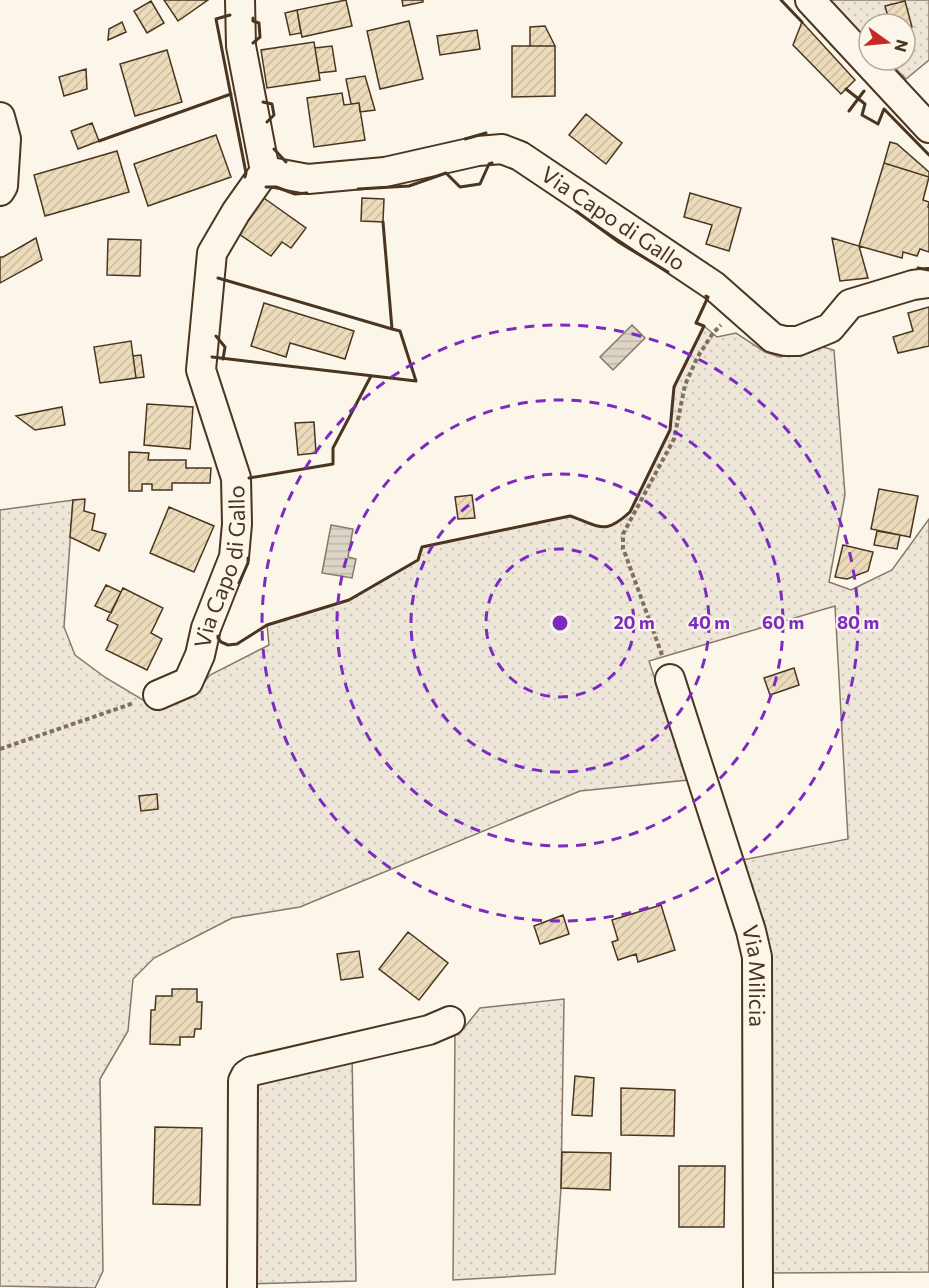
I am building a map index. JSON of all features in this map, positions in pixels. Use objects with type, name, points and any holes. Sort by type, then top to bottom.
[{"type":"street","points":[[240,0],[241,46],[265,171]]},
{"type":"street","points":[[810,0],[929,128]]},
{"type":"street","points":[[0,117],[6,139],[3,186],[0,191]]},
{"type":"street","name":"Via Capo di Gallo","points":[[158,695],[189,682],[200,655],[206,628],[234,557],[237,524],[236,478],[201,370],[212,253],[236,212],[265,171],[308,179],[385,172],[478,151],[502,150],[520,156],[714,286],[773,338],[785,342],[798,341],[830,328],[850,304],[913,285],[929,283]]},
{"type":"street","name":"Via Milicia","points":[[670,679],[751,931],[757,957],[758,1288]]},
{"type":"street","points":[[242,1288],[243,1081],[246,1075],[252,1071],[429,1030],[450,1021]]},
{"type":"path","points":[[670,679],[623,548],[623,534],[674,439],[685,385],[697,358],[713,333],[737,307]]},
{"type":"path","points":[[0,749],[158,695]]},
{"type":"shaded area","points":[[829,0],[929,0],[929,60],[917,70],[917,12],[857,12],[857,29]]},
{"type":"shaded area","points":[[899,72],[914,72],[906,79]]},
{"type":"shaded area","points":[[632,325],[645,338],[613,370],[600,357]]},
{"type":"shaded area","points":[[704,326],[717,337],[736,333],[765,352],[780,357],[819,346],[834,350],[845,495],[829,582],[851,590],[892,570],[929,519],[929,1272],[771,1273],[742,860],[848,839],[835,606],[649,661],[688,780],[580,791],[300,907],[232,918],[154,958],[133,979],[128,1031],[100,1079],[103,1271],[95,1288],[0,1286],[0,510],[73,500],[64,627],[75,655],[106,678],[158,709],[192,697],[210,675],[269,645],[267,625],[349,600],[418,560],[422,547],[570,516],[602,527],[614,524],[630,511],[670,430],[674,387]]},
{"type":"shaded area","points":[[331,525],[353,529],[348,557],[356,559],[352,578],[322,573]]},
{"type":"shaded area","points":[[564,999],[561,1188],[555,1274],[453,1280],[455,1035],[464,1028],[480,1008]]},
{"type":"shaded area","points":[[352,1053],[356,1281],[249,1284],[249,1080]]},
{"type":"building","points":[[164,0],[208,0],[178,21]]},
{"type":"building","points":[[346,0],[352,26],[302,37],[297,10]]},
{"type":"building","points":[[402,0],[423,0],[423,2],[403,6]]},
{"type":"building","points":[[151,1],[164,23],[147,33],[134,11]]},
{"type":"building","points":[[905,1],[908,12],[887,12],[885,6]]},
{"type":"building","points":[[297,10],[301,33],[290,35],[285,13]]},
{"type":"building","points":[[409,21],[423,79],[380,89],[367,31]]},
{"type":"building","points":[[122,22],[126,32],[108,40],[109,29]]},
{"type":"building","points":[[802,22],[855,80],[841,94],[793,45]]},
{"type":"building","points":[[545,26],[555,46],[530,46],[530,27]]},
{"type":"building","points":[[477,30],[480,49],[440,55],[437,36]]},
{"type":"building","points":[[314,42],[320,80],[267,88],[261,50]]},
{"type":"building","points":[[332,46],[336,71],[319,73],[315,48]]},
{"type":"building","points":[[512,46],[555,46],[555,96],[512,97]]},
{"type":"building","points":[[167,50],[182,102],[135,116],[120,64]]},
{"type":"building","points":[[86,69],[87,89],[64,96],[59,77]]},
{"type":"building","points":[[365,76],[375,110],[360,112],[359,103],[351,104],[346,79]]},
{"type":"building","points":[[342,93],[344,105],[359,103],[365,140],[314,147],[307,98]]},
{"type":"building","points":[[586,114],[622,143],[606,164],[569,135]]},
{"type":"building","points":[[92,123],[99,141],[78,149],[71,131]]},
{"type":"building","points":[[216,135],[231,177],[148,206],[134,164]]},
{"type":"building","points":[[890,142],[897,144],[929,172],[929,177],[884,163]]},
{"type":"building","points":[[117,151],[129,192],[45,216],[34,175]]},
{"type":"building","points":[[884,163],[929,177],[923,200],[929,202],[929,252],[920,249],[917,256],[903,252],[902,258],[859,246]]},
{"type":"building","points":[[690,193],[741,208],[729,251],[706,244],[712,225],[684,217]]},
{"type":"building","points":[[261,196],[306,228],[291,248],[282,242],[271,256],[236,232]]},
{"type":"building","points":[[362,198],[384,199],[383,222],[361,221]]},
{"type":"building","points":[[36,238],[42,260],[0,283],[0,257]]},
{"type":"building","points":[[832,238],[859,246],[868,278],[840,281]]},
{"type":"building","points":[[108,239],[141,240],[140,276],[107,275]]},
{"type":"building","points":[[264,303],[354,331],[345,359],[290,343],[286,357],[251,346]]},
{"type":"building","points":[[929,307],[929,346],[898,353],[893,337],[913,331],[908,313]]},
{"type":"building","points":[[131,341],[136,378],[100,383],[94,347]]},
{"type":"building","points":[[141,355],[144,377],[136,378],[133,356]]},
{"type":"building","points":[[147,404],[193,407],[190,449],[144,445]]},
{"type":"building","points":[[62,407],[65,425],[35,430],[16,416]]},
{"type":"building","points":[[314,422],[316,453],[298,455],[295,423]]},
{"type":"building","points":[[129,452],[149,453],[148,460],[186,460],[186,468],[211,468],[210,483],[172,483],[172,490],[152,490],[152,484],[142,484],[142,491],[129,491]]},
{"type":"building","points":[[879,489],[918,496],[910,537],[871,529]]},
{"type":"building","points":[[472,495],[475,518],[458,519],[455,497]]},
{"type":"building","points":[[85,499],[84,511],[95,514],[92,530],[106,534],[99,551],[70,537],[73,500]]},
{"type":"building","points":[[169,507],[214,526],[194,572],[150,553]]},
{"type":"building","points":[[877,531],[900,535],[897,549],[874,545]]},
{"type":"building","points":[[843,545],[873,552],[868,571],[847,579],[835,577]]},
{"type":"building","points":[[106,585],[121,592],[111,613],[95,606]]},
{"type":"building","points":[[123,588],[163,608],[151,633],[162,639],[147,670],[106,650],[118,625],[107,620]]},
{"type":"building","points":[[794,668],[799,685],[770,695],[764,678]]},
{"type":"building","points":[[157,794],[158,809],[141,811],[139,796]]},
{"type":"building","points":[[661,905],[675,950],[638,962],[636,954],[618,960],[612,942],[618,940],[612,920]]},
{"type":"building","points":[[563,915],[569,934],[540,944],[534,926]]},
{"type":"building","points":[[408,932],[448,963],[419,1000],[379,969]]},
{"type":"building","points":[[359,951],[363,977],[341,980],[337,954]]},
{"type":"building","points":[[172,989],[197,989],[197,1002],[202,1002],[201,1029],[195,1029],[194,1037],[180,1037],[180,1045],[150,1044],[151,1010],[155,1010],[156,996],[172,996]]},
{"type":"building","points":[[575,1076],[594,1078],[592,1116],[572,1115]]},
{"type":"building","points":[[621,1088],[675,1090],[674,1136],[621,1135]]},
{"type":"building","points":[[155,1127],[202,1128],[200,1205],[153,1204]]},
{"type":"building","points":[[562,1152],[611,1153],[610,1190],[561,1188]]},
{"type":"building","points":[[679,1166],[725,1166],[724,1227],[679,1227]]},
{"type":"wall","points":[[781,0],[802,22]]},
{"type":"wall","points":[[230,15],[216,19],[245,177]]},
{"type":"wall","points":[[253,18],[253,21],[259,23],[260,37],[253,43]]},
{"type":"wall","points":[[846,89],[865,104],[862,115],[878,124],[884,109],[929,155]]},
{"type":"wall","points":[[849,111],[864,91]]},
{"type":"wall","points":[[99,141],[231,94]]},
{"type":"wall","points":[[263,102],[272,104],[274,115],[267,122]]},
{"type":"wall","points":[[465,139],[486,133]]},
{"type":"wall","points":[[274,149],[286,162]]},
{"type":"wall","points":[[358,189],[409,186],[446,173],[460,187],[480,184],[489,164],[492,163]]},
{"type":"wall","points":[[266,187],[276,187],[295,194],[307,193]]},
{"type":"wall","points":[[576,211],[620,243],[668,272]]},
{"type":"wall","points":[[212,357],[416,381],[400,331],[392,329],[383,222]]},
{"type":"wall","points":[[918,268],[929,270]]},
{"type":"wall","points":[[218,278],[392,329]]},
{"type":"wall","points":[[218,636],[221,642],[228,645],[237,644],[267,625],[349,600],[418,560],[422,547],[570,516],[602,527],[614,524],[630,512],[670,430],[674,387],[704,326],[696,323],[708,297],[706,296]]},
{"type":"wall","points":[[216,336],[225,347],[223,359]]},
{"type":"wall","points":[[249,478],[333,464],[333,448],[371,376]]},
{"type":"wall","points":[[239,583],[248,558]]}]
